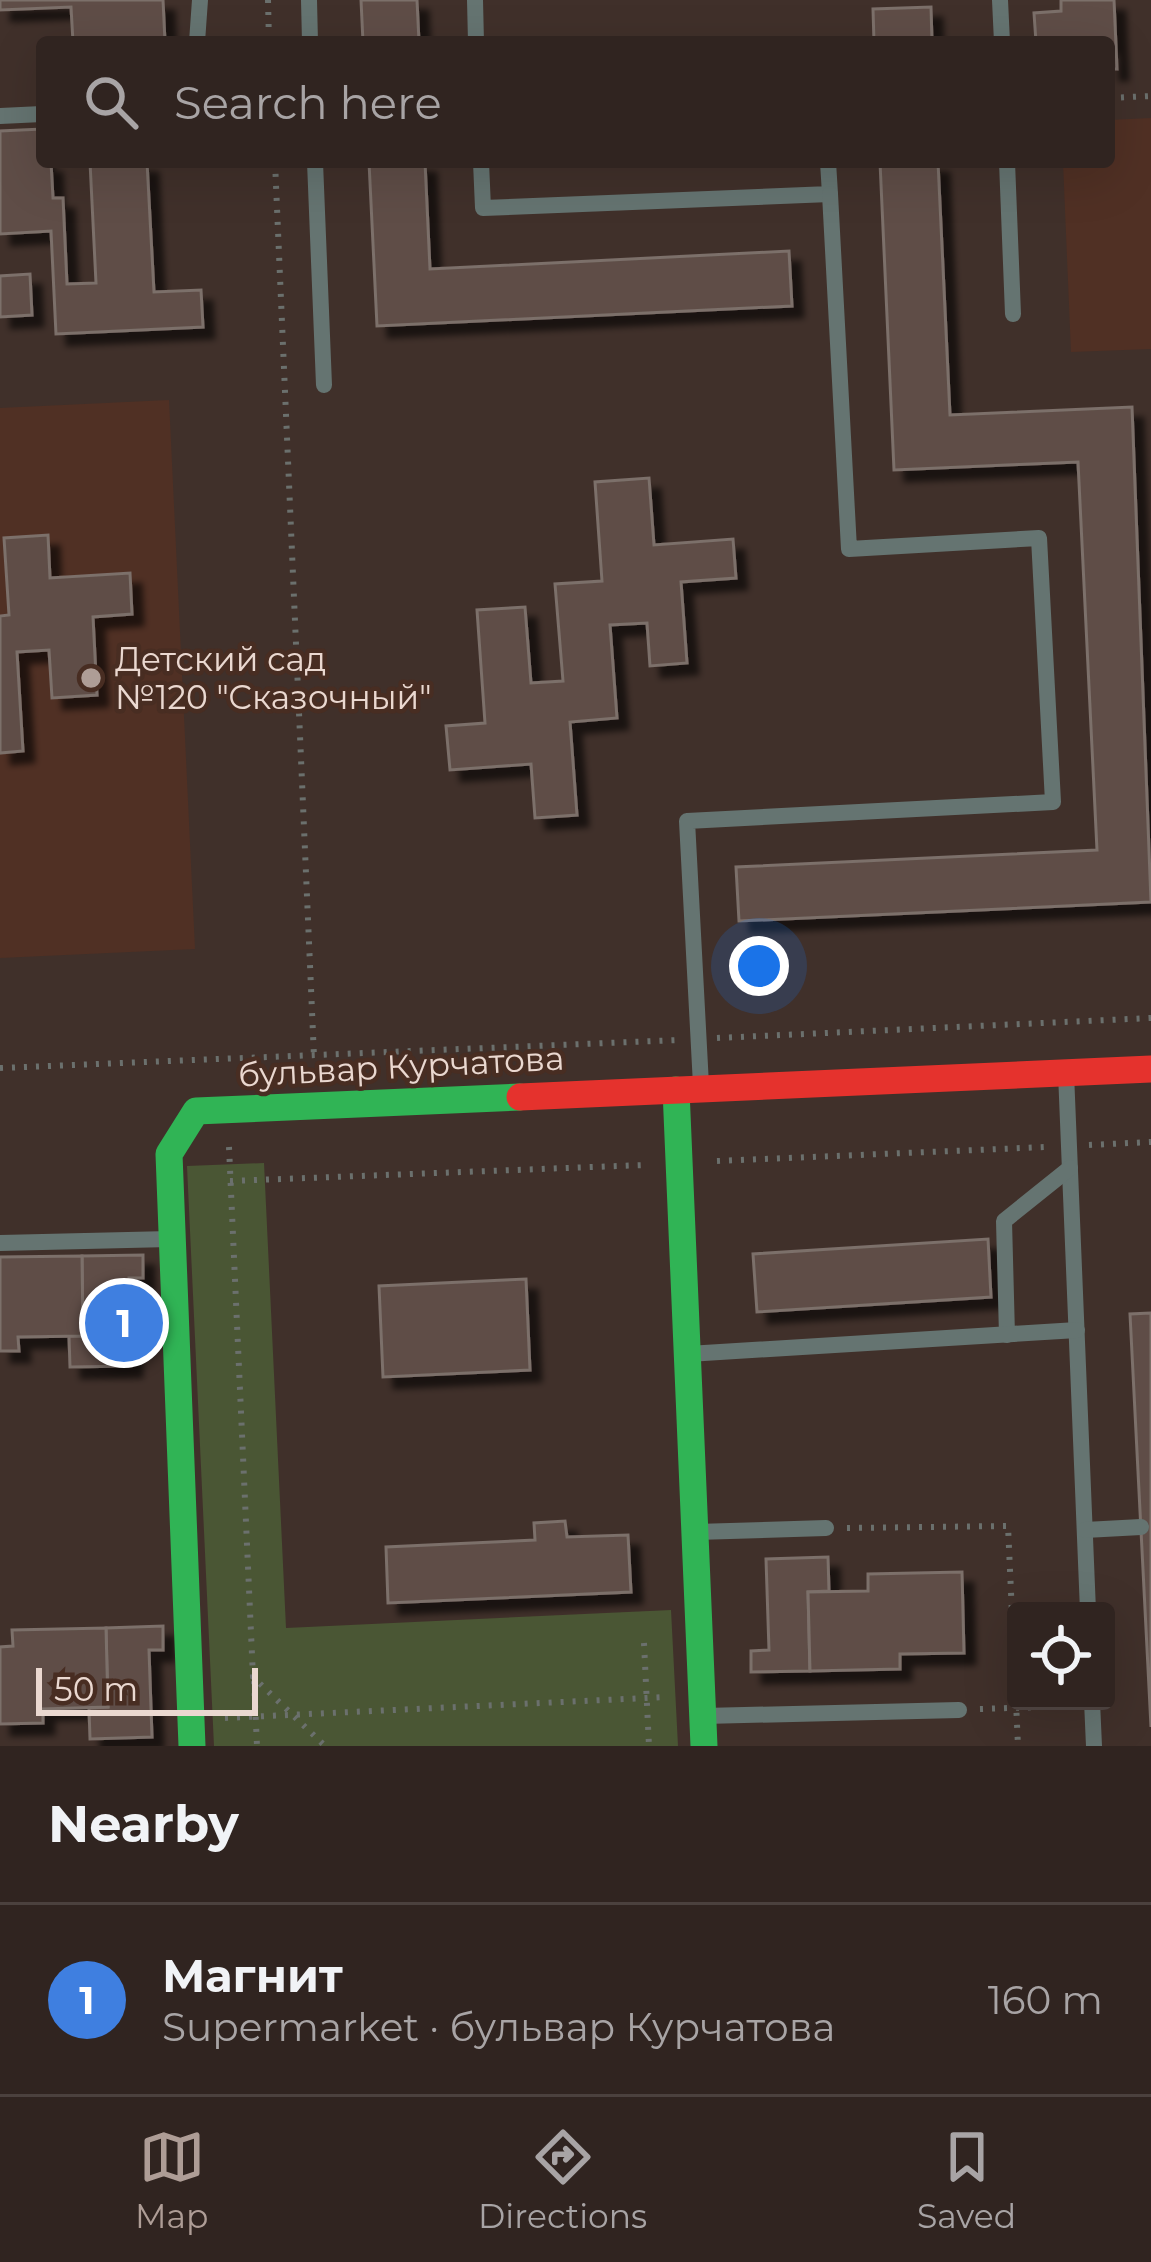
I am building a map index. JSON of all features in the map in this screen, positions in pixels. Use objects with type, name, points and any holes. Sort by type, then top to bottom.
[{"type":"street","name":"бульвар Курчатова","points":[[192,1733],[169,1154],[196,1111],[1151,1069]]},
{"type":"street","points":[[689,1089],[679,1163],[704,1746]]},
{"type":"lane","points":[[197,36],[200,0]]},
{"type":"lane","points":[[309,0],[310,36]]},
{"type":"lane","points":[[475,0],[476,36]]},
{"type":"lane","points":[[1000,0],[1002,36]]},
{"type":"lane","points":[[0,116],[36,113]]},
{"type":"lane","points":[[315,168],[324,385]]},
{"type":"lane","points":[[481,168],[483,208],[830,194]]},
{"type":"lane","points":[[689,1089],[699,1039],[687,821],[1053,802],[1039,538],[849,549],[828,168]]},
{"type":"lane","points":[[1007,168],[1013,314]]},
{"type":"lane","points":[[1066,1073],[1088,1602]]},
{"type":"lane","points":[[1007,1335],[1004,1221],[1070,1168]]},
{"type":"lane","points":[[0,1243],[171,1239]]},
{"type":"lane","points":[[687,1354],[1077,1330]]},
{"type":"lane","points":[[1085,1530],[1141,1527]]},
{"type":"lane","points":[[695,1532],[826,1528]]},
{"type":"lane","points":[[702,1706],[959,1710]]},
{"type":"lane","points":[[1092,1710],[1094,1746]]},
{"type":"path","points":[[268,0],[269,36]]},
{"type":"path","points":[[1115,98],[1151,96]]},
{"type":"path","points":[[274,168],[314,1057]]},
{"type":"path","points":[[0,1068],[1151,1018]]},
{"type":"path","points":[[226,1060],[257,1746]]},
{"type":"path","points":[[230,1181],[1151,1142]]},
{"type":"path","points":[[826,1528],[1008,1526],[1011,1602]]},
{"type":"path","points":[[644,1643],[649,1746]]},
{"type":"path","points":[[253,1677],[325,1746]]},
{"type":"path","points":[[192,1733],[256,1717],[647,1698],[702,1706]]},
{"type":"path","points":[[959,1710],[1007,1708]]},
{"type":"path","points":[[1016,1710],[1018,1746]]},
{"type":"shaded area","points":[[1151,118],[1151,349],[1071,352],[1063,168],[1115,168],[1115,120]]},
{"type":"shaded area","name":"Детский сад №120 \"Сказочный\"","points":[[169,400],[195,949],[0,958],[0,408]]},
{"type":"green space","points":[[264,1163],[286,1628],[671,1610],[678,1746],[214,1746],[187,1166]]},
{"type":"building","points":[[0,0],[163,0],[165,36],[73,36],[71,7],[0,10]]},
{"type":"building","points":[[361,0],[417,0],[419,36],[363,36]]},
{"type":"building","points":[[1061,0],[1114,0],[1117,69],[1115,36],[1036,36],[1034,13],[1061,11]]},
{"type":"building","points":[[931,7],[932,36],[874,36],[873,9]]},
{"type":"building","points":[[36,129],[36,168],[51,168],[53,198],[63,198],[67,284],[96,283],[90,168],[147,168],[154,292],[201,290],[203,327],[56,334],[51,231],[0,234],[0,131]]},
{"type":"building","points":[[369,168],[425,168],[430,269],[789,251],[792,306],[377,326]]},
{"type":"building","points":[[880,168],[938,168],[950,415],[1132,407],[1151,902],[739,921],[736,867],[1097,850],[1078,462],[894,470]]},
{"type":"building","points":[[30,274],[32,315],[0,317],[0,276]]},
{"type":"building","points":[[649,478],[654,545],[733,539],[736,578],[681,582],[687,663],[650,666],[647,623],[610,625],[617,718],[570,722],[577,815],[535,818],[531,764],[450,770],[446,726],[485,723],[477,610],[525,607],[531,683],[563,681],[555,584],[602,581],[595,482]]},
{"type":"building","points":[[48,535],[50,578],[130,573],[132,614],[93,617],[97,695],[52,698],[49,650],[17,652],[23,751],[0,753],[0,616],[9,615],[4,538]]},
{"type":"building","points":[[988,1239],[991,1297],[757,1312],[753,1254]]},
{"type":"building","points":[[143,1255],[143,1278],[129,1278],[131,1366],[70,1367],[69,1336],[83,1336],[82,1256]]},
{"type":"building","points":[[82,1256],[83,1336],[18,1337],[19,1351],[0,1351],[0,1257]]},
{"type":"building","points":[[526,1279],[530,1370],[383,1377],[379,1286]]},
{"type":"building","points":[[1151,1313],[1151,1727],[1130,1314]]},
{"type":"building","points":[[565,1521],[567,1537],[628,1535],[631,1592],[388,1603],[386,1547],[535,1540],[534,1523]]},
{"type":"building","points":[[828,1557],[829,1591],[808,1592],[810,1671],[751,1672],[751,1651],[769,1650],[766,1559]]},
{"type":"building","points":[[962,1572],[964,1653],[900,1654],[900,1669],[810,1671],[808,1592],[868,1591],[868,1574]]},
{"type":"building","points":[[163,1626],[163,1650],[149,1650],[152,1737],[90,1739],[89,1708],[108,1707],[106,1628]]},
{"type":"building","points":[[106,1628],[108,1707],[43,1709],[43,1723],[0,1724],[0,1647],[13,1646],[12,1630]]},
{"type":"traffic: fast","points":[[676,1090],[704,1746]]},
{"type":"traffic: fast","points":[[192,1746],[169,1154],[196,1111],[520,1097]]},
{"type":"traffic: jam","points":[[520,1097],[1151,1069]]},
{"type":"place","name":"Детский сад №120 \"Сказочный\"","points":[[91,678]]},
{"type":"place","name":"Магнит","points":[[124,1323]]}]
